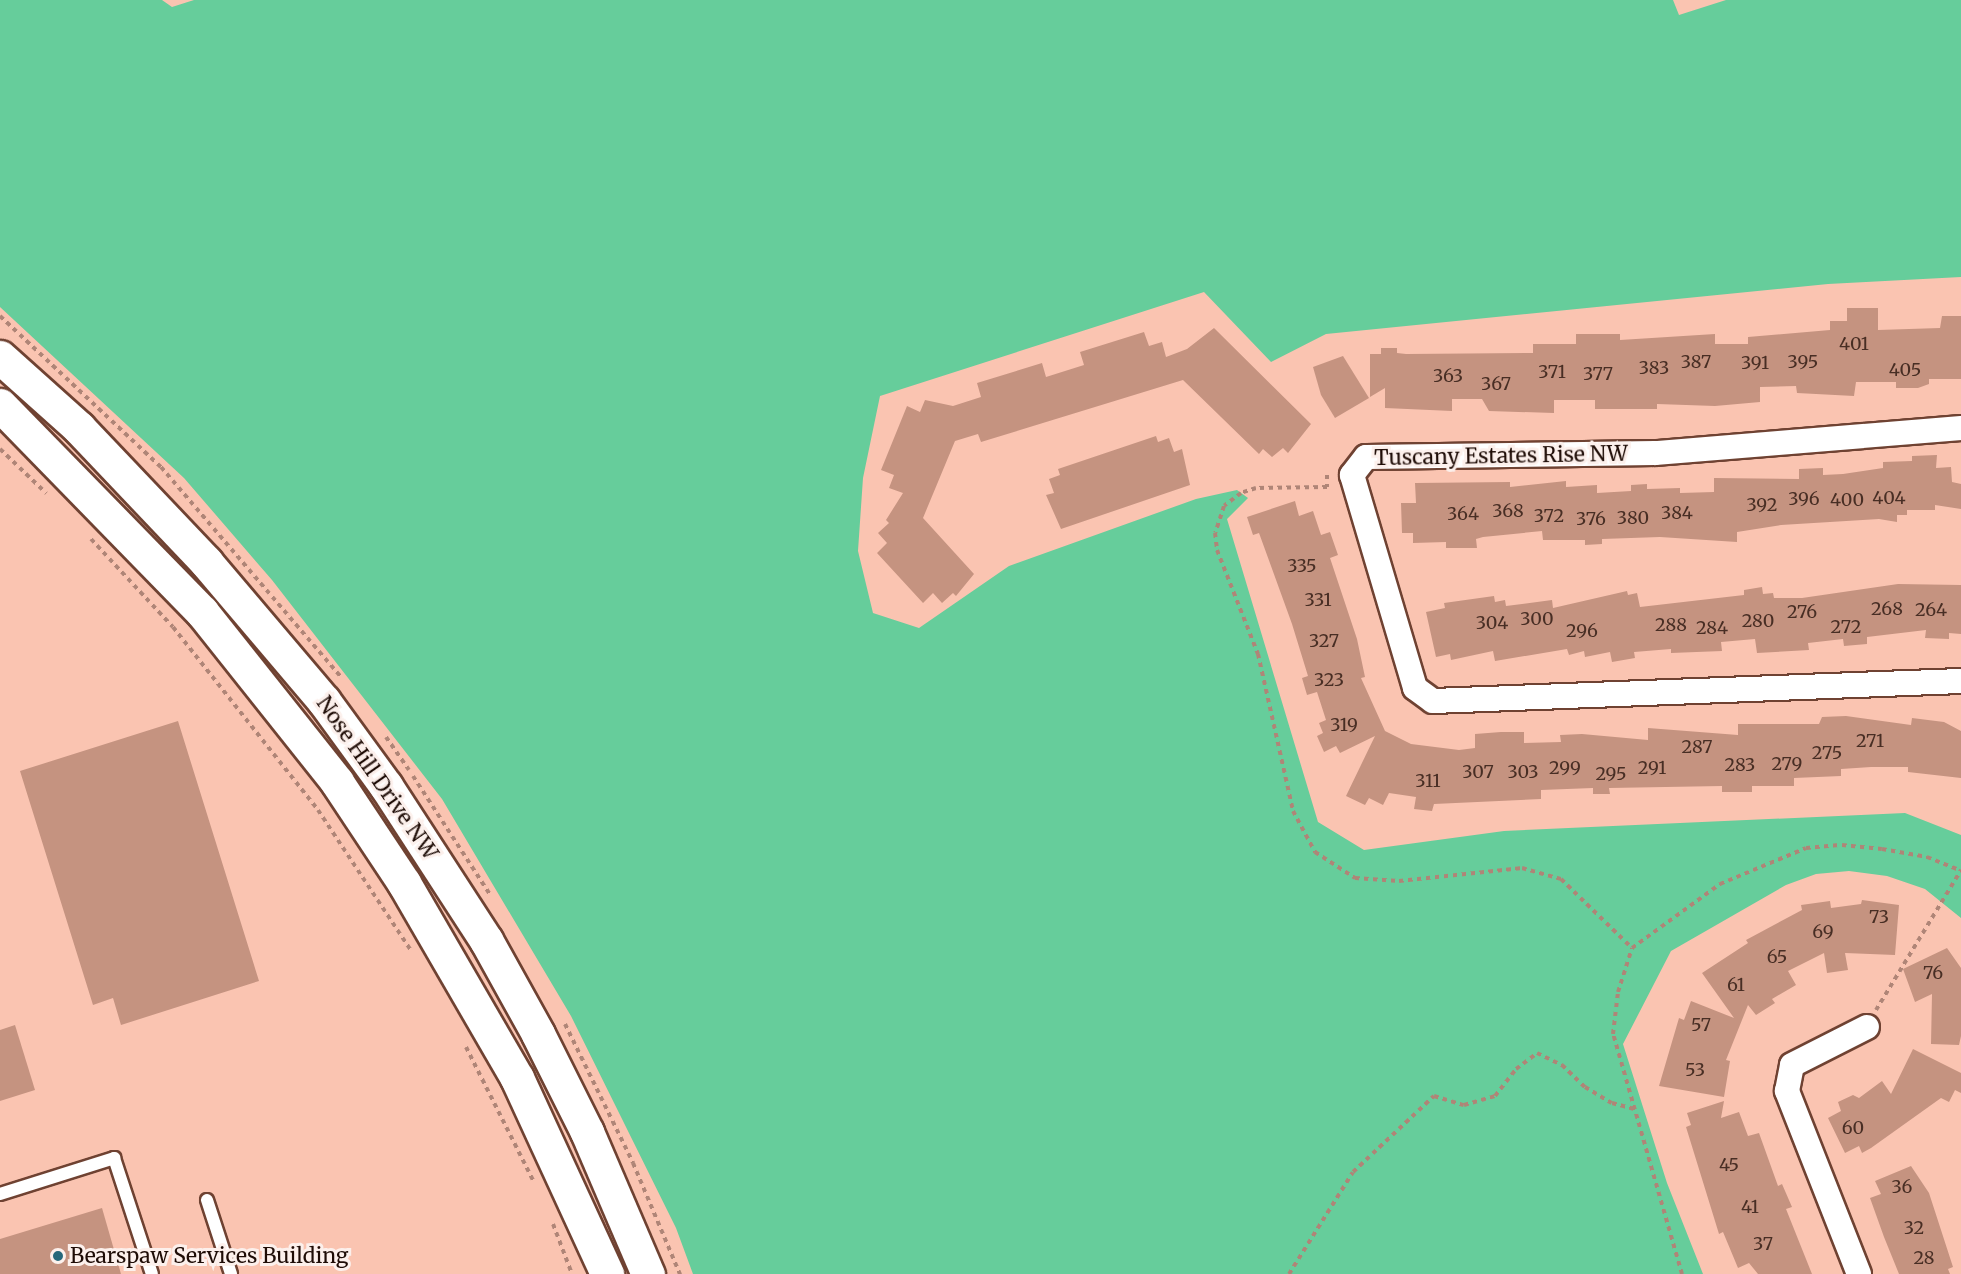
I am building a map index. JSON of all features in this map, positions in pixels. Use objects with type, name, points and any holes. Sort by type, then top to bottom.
[{"type":"street","name":"Nose Hill Drive NW","points":[[0,357],[79,428],[198,553],[324,701],[386,786],[486,940],[538,1034],[648,1274]]},
{"type":"street","name":"Nose Hill Drive NW","points":[[0,405],[202,612],[337,782],[404,883],[501,1048],[564,1174],[607,1274]]},
{"type":"street","name":"Tuscany Estates Rise NW","points":[[1961,428],[1655,453],[1366,457],[1352,475],[1415,688],[1433,701],[1961,681]]},
{"type":"street","points":[[1859,1274],[1787,1091],[1792,1065],[1867,1027]]},
{"type":"lane","points":[[0,1194],[114,1158],[152,1274]]},
{"type":"lane","points":[[207,1200],[231,1274]]},
{"type":"path","points":[[0,448],[48,495]]},
{"type":"path","points":[[1326,475],[1327,487],[1256,488],[1241,493],[1216,518],[1215,533],[1217,550],[1258,654],[1293,811],[1315,852],[1355,878],[1399,881],[1522,868],[1561,879],[1632,948]]},
{"type":"path","points":[[88,536],[173,627],[318,810],[416,960]]},
{"type":"path","points":[[1682,1274],[1613,1034],[1618,992],[1632,948],[1720,884],[1806,848],[1842,844],[1882,849],[1927,857],[1961,871],[1867,1027]]},
{"type":"path","points":[[461,1037],[537,1189]]},
{"type":"path","points":[[1289,1274],[1353,1172],[1434,1096],[1464,1105],[1495,1096],[1516,1069],[1537,1053],[1562,1065],[1585,1087],[1612,1103],[1635,1109]]},
{"type":"path","points":[[552,1220],[572,1274]]},
{"type":"green space","points":[[0,0],[162,0],[172,7],[194,0],[1673,0],[1679,15],[1726,0],[1961,0],[1961,277],[1828,284],[1326,334],[1271,362],[1204,292],[880,396],[863,478],[858,551],[873,613],[919,628],[1009,566],[1196,499],[1237,490],[1248,498],[1227,519],[1318,822],[1364,850],[1504,831],[1905,813],[1961,835],[1961,918],[1925,889],[1887,876],[1849,871],[1816,874],[1786,885],[1671,951],[1623,1044],[1667,1183],[1703,1274],[693,1274],[676,1228],[571,1016],[442,799],[272,580],[184,478],[0,307]]},
{"type":"building","points":[[1847,308],[1878,308],[1878,330],[1940,328],[1942,316],[1961,316],[1961,379],[1929,379],[1929,384],[1918,388],[1896,388],[1896,382],[1856,382],[1854,396],[1797,393],[1796,386],[1760,387],[1760,402],[1715,406],[1657,404],[1657,409],[1595,409],[1595,400],[1554,400],[1554,413],[1489,411],[1482,399],[1452,399],[1452,411],[1385,408],[1385,388],[1370,397],[1370,354],[1381,354],[1381,348],[1397,348],[1397,353],[1406,354],[1533,353],[1533,344],[1576,344],[1576,334],[1620,334],[1620,340],[1715,334],[1715,344],[1748,344],[1748,337],[1830,330],[1830,321],[1847,321]]},
{"type":"building","points":[[1214,328],[1311,424],[1288,453],[1283,448],[1272,457],[1263,449],[1259,454],[1183,380],[981,442],[978,434],[955,441],[923,518],[974,574],[956,596],[953,593],[942,603],[933,593],[923,603],[877,553],[887,543],[878,533],[889,523],[886,520],[903,493],[889,488],[894,475],[881,470],[907,406],[920,412],[925,400],[953,406],[981,397],[977,383],[1042,363],[1046,377],[1084,365],[1080,352],[1144,332],[1149,346],[1162,342],[1166,357],[1187,349]]},
{"type":"building","points":[[1343,356],[1369,398],[1335,418],[1321,395],[1313,367]]},
{"type":"building","points":[[1156,436],[1158,442],[1169,438],[1174,452],[1182,449],[1190,485],[1061,529],[1046,495],[1054,493],[1049,479],[1060,475],[1058,469]]},
{"type":"building","points":[[1937,455],[1936,468],[1951,467],[1952,482],[1961,484],[1961,509],[1935,505],[1935,510],[1907,510],[1907,515],[1897,515],[1897,522],[1879,519],[1781,525],[1737,532],[1737,542],[1660,537],[1602,539],[1602,544],[1585,545],[1585,540],[1543,540],[1542,531],[1483,537],[1476,539],[1477,548],[1446,548],[1446,542],[1413,543],[1413,533],[1402,533],[1401,503],[1416,503],[1415,483],[1510,482],[1510,487],[1566,481],[1566,487],[1597,485],[1597,493],[1631,491],[1631,485],[1647,484],[1647,489],[1680,488],[1680,493],[1714,492],[1714,478],[1799,479],[1799,469],[1823,468],[1823,475],[1843,474],[1883,468],[1883,462],[1912,461],[1912,456]]},
{"type":"building","points":[[1295,501],[1299,516],[1313,511],[1321,535],[1330,532],[1338,555],[1330,558],[1357,639],[1365,677],[1361,678],[1385,731],[1411,744],[1459,750],[1475,748],[1475,734],[1501,732],[1524,732],[1524,743],[1561,742],[1560,735],[1582,734],[1648,740],[1648,728],[1738,735],[1738,724],[1819,724],[1822,717],[1846,716],[1911,725],[1912,718],[1944,722],[1961,731],[1961,778],[1908,772],[1908,767],[1871,767],[1841,769],[1841,776],[1794,778],[1794,786],[1752,786],[1752,792],[1722,792],[1722,786],[1609,788],[1610,794],[1593,794],[1593,788],[1541,790],[1541,799],[1434,804],[1432,811],[1414,809],[1416,797],[1389,793],[1383,805],[1369,798],[1365,805],[1346,796],[1375,736],[1340,753],[1336,746],[1324,752],[1317,736],[1323,733],[1319,723],[1326,720],[1317,692],[1307,695],[1302,678],[1308,676],[1292,624],[1259,533],[1253,535],[1247,517]]},
{"type":"building","points":[[1898,584],[1961,585],[1961,634],[1949,633],[1949,639],[1925,638],[1926,630],[1867,637],[1867,644],[1844,646],[1843,639],[1808,643],[1809,650],[1757,653],[1755,639],[1721,642],[1722,651],[1671,653],[1671,649],[1634,652],[1635,658],[1612,662],[1610,652],[1585,657],[1584,651],[1569,655],[1567,649],[1495,661],[1493,651],[1451,660],[1450,654],[1436,657],[1426,612],[1445,608],[1444,603],[1494,596],[1495,602],[1505,600],[1506,606],[1552,600],[1553,608],[1627,591],[1628,595],[1637,593],[1640,607],[1744,595],[1744,590],[1762,587],[1763,594],[1773,593],[1774,598],[1802,598]]},
{"type":"building","points":[[178,721],[259,981],[121,1025],[113,998],[93,1005],[20,771]]},
{"type":"building","points":[[1862,900],[1899,905],[1895,955],[1845,953],[1848,970],[1827,973],[1824,953],[1788,971],[1796,985],[1772,999],[1775,1003],[1756,1015],[1748,1005],[1726,1060],[1730,1061],[1724,1097],[1659,1086],[1679,1018],[1684,1020],[1691,1001],[1734,1018],[1702,973],[1748,943],[1746,940],[1802,910],[1801,905],[1830,901],[1831,908],[1861,904]]},
{"type":"building","points":[[1947,948],[1961,968],[1959,1045],[1931,1044],[1932,994],[1915,1002],[1903,969]]},
{"type":"building","points":[[15,1025],[35,1090],[0,1101],[0,1030]]},
{"type":"building","points":[[1913,1049],[1961,1073],[1961,1093],[1955,1090],[1949,1102],[1941,1098],[1862,1153],[1859,1146],[1845,1153],[1828,1118],[1841,1111],[1838,1102],[1853,1095],[1859,1098],[1882,1081],[1891,1094]]},
{"type":"building","points":[[1724,1101],[1721,1118],[1739,1112],[1748,1136],[1759,1133],[1778,1186],[1782,1184],[1792,1207],[1786,1209],[1812,1274],[1758,1274],[1749,1263],[1738,1268],[1723,1232],[1719,1234],[1686,1127],[1691,1125],[1687,1113]]},
{"type":"building","points":[[1911,1166],[1929,1193],[1953,1267],[1948,1269],[1950,1274],[1899,1274],[1884,1237],[1870,1198],[1881,1194],[1875,1181]]},
{"type":"building","name":"Bearspaw Services Building","points":[[102,1208],[121,1274],[0,1274],[0,1239]]},
{"type":"place","name":"Bearspaw Services Building","points":[[58,1256]]}]
